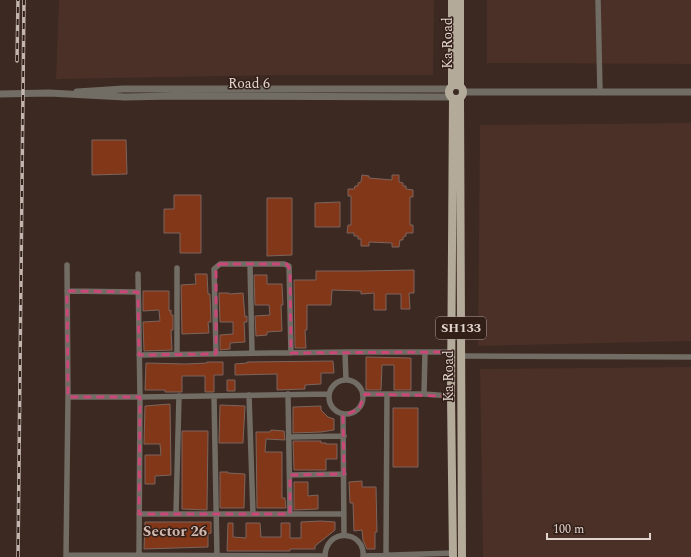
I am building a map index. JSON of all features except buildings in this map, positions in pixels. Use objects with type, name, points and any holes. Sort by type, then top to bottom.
[{"type":"main road","name":"Ka Road","points":[[452,0],[461,356],[462,557]]},
{"type":"main road","name":"Ka Road","points":[[453,555],[451,396],[455,92],[460,0]]},
{"type":"street","points":[[598,0],[600,92]]},
{"type":"street","name":"Road 6","points":[[0,94],[124,89],[455,92],[691,92]]},
{"type":"street","points":[[216,354],[214,270],[220,264],[284,264],[289,266],[291,352]]},
{"type":"street","points":[[250,264],[252,353]]},
{"type":"street","points":[[67,265],[68,397],[66,556],[325,556],[328,543],[338,536],[344,535],[355,538],[359,542],[362,547],[363,556],[453,555]]},
{"type":"street","points":[[177,268],[177,354]]},
{"type":"street","points":[[138,274],[140,397],[139,556]]},
{"type":"street","points":[[67,291],[138,292]]},
{"type":"street","points":[[139,355],[291,352],[452,352]]},
{"type":"street","points":[[346,352],[346,380]]},
{"type":"street","points":[[424,352],[424,394]]},
{"type":"street","points":[[461,356],[691,357]]},
{"type":"street","points":[[346,380],[354,381],[358,384],[363,394],[362,405],[349,414],[343,414],[333,410],[328,399],[329,394],[334,385],[338,382],[346,380]]},
{"type":"street","points":[[288,394],[290,514]]},
{"type":"street","points":[[68,397],[329,394]]},
{"type":"street","points":[[363,394],[424,394],[451,396]]},
{"type":"street","points":[[386,555],[387,394]]},
{"type":"street","points":[[249,395],[253,514]]},
{"type":"street","points":[[176,514],[179,396]]},
{"type":"street","points":[[214,396],[217,556]]},
{"type":"street","points":[[343,414],[344,535]]},
{"type":"street","points":[[289,437],[344,436]]},
{"type":"street","points":[[290,475],[344,474]]},
{"type":"street","points":[[139,514],[344,514]]},
{"type":"highlighted area","points":[[220,264],[287,264],[290,270],[291,353],[452,352],[451,396],[365,394],[359,409],[343,416],[344,474],[290,475],[290,514],[139,514],[140,397],[68,397],[67,291],[138,292],[139,355],[216,354],[216,267]]},
{"type":"shaded area","points":[[59,0],[434,0],[433,75],[282,75],[56,79]]},
{"type":"shaded area","points":[[487,0],[691,0],[691,64],[487,63]]},
{"type":"shaded area","points":[[691,123],[691,341],[478,346],[480,125]]},
{"type":"shaded area","points":[[691,367],[691,557],[483,557],[480,369]]},
{"type":"railway","points":[[17,61],[18,0]]},
{"type":"railway","points":[[18,557],[24,0]]},
{"type":"district","name":"Sector 26","points":[[175,531]]}]
